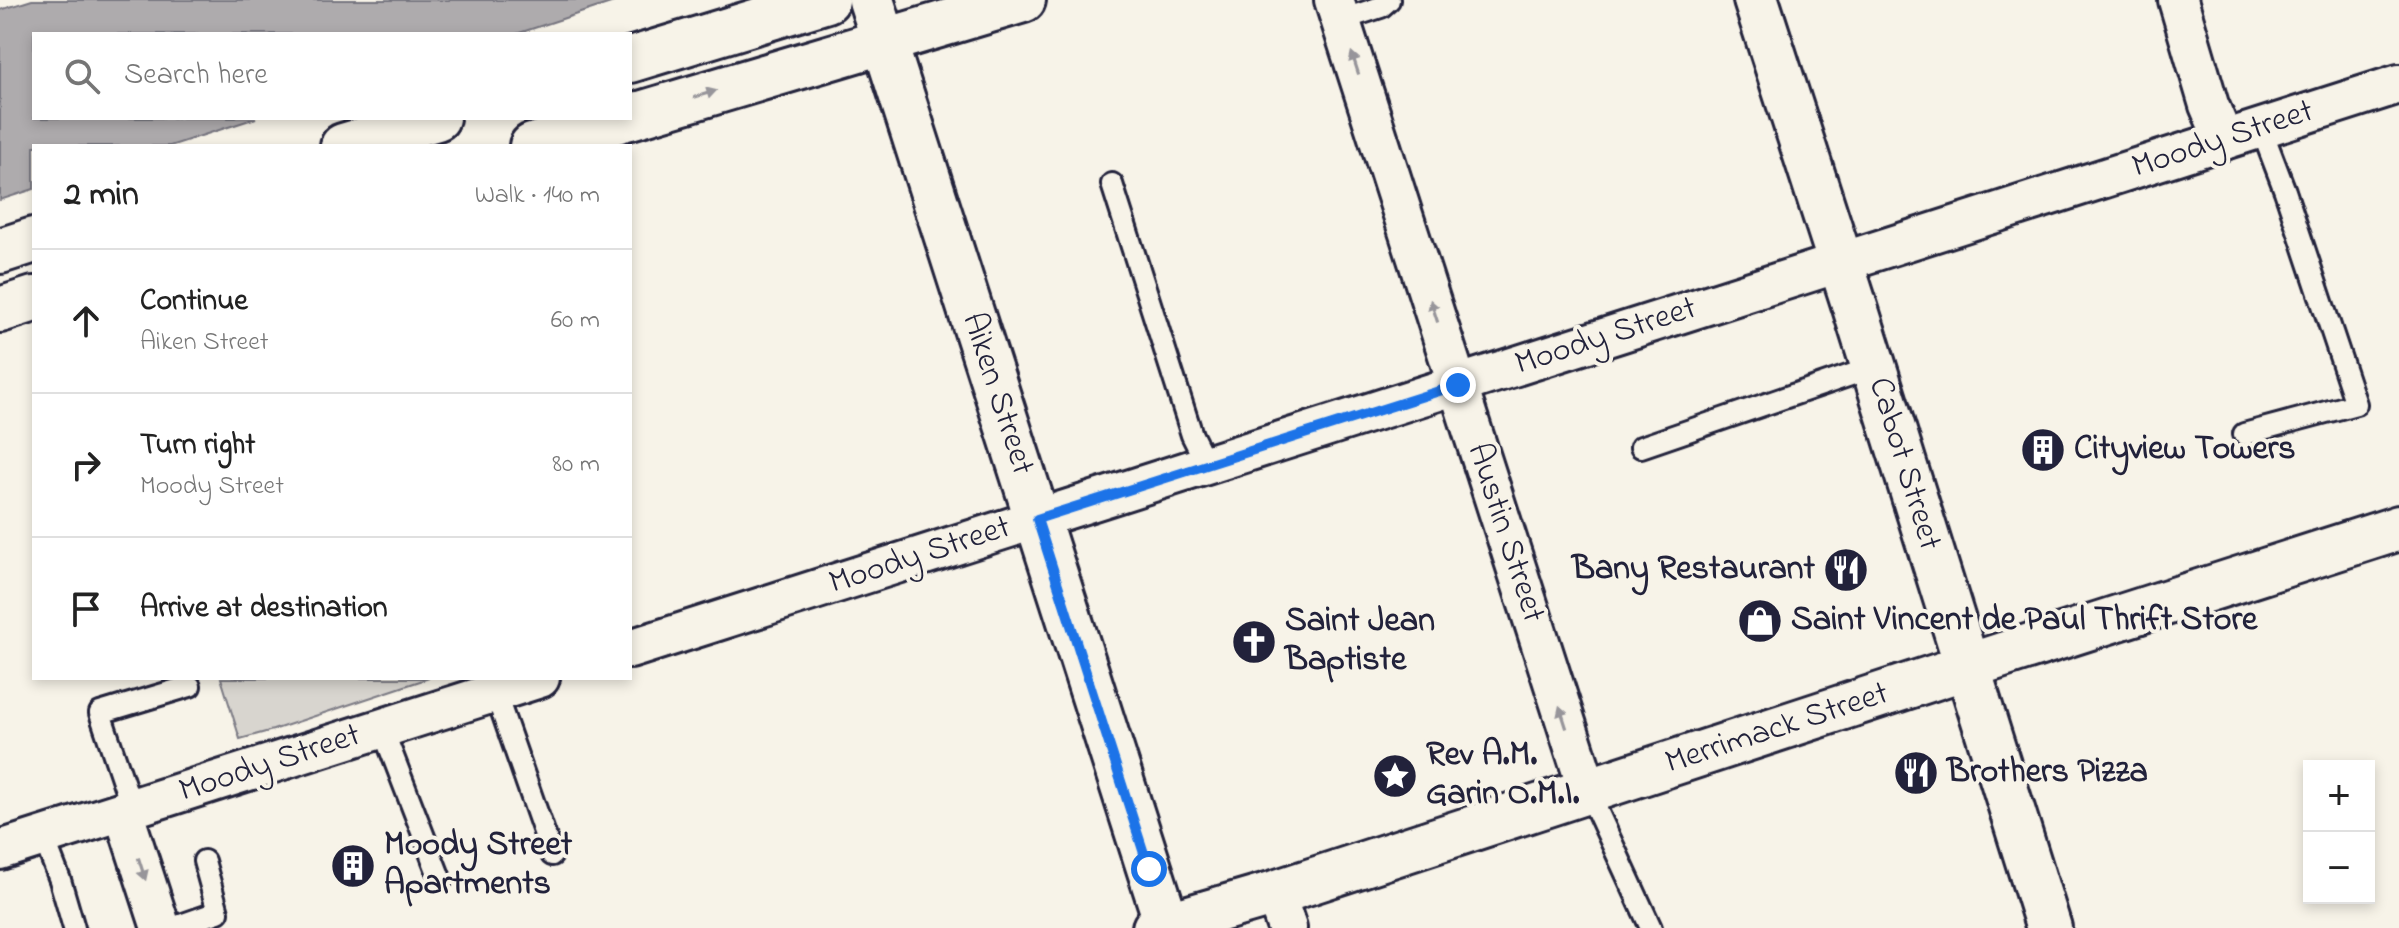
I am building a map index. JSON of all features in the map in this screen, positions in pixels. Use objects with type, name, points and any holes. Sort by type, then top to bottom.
[{"type":"main road","points":[[632,59],[827,0]]},
{"type":"main road","name":"Aiken Street","points":[[871,0],[1037,519],[1161,926]]},
{"type":"main road","points":[[632,116],[1023,0]]},
{"type":"main road","name":"Cabot Street","points":[[1756,0],[2049,928]]},
{"type":"main road","points":[[350,144],[430,120]]},
{"type":"main road","points":[[539,144],[618,120]]},
{"type":"main road","points":[[0,251],[32,241]]},
{"type":"main road","points":[[0,310],[32,300]]},
{"type":"main road","name":"Merrimack Street","points":[[1161,926],[1281,910],[1588,791],[2399,528]]},
{"type":"street","points":[[2178,0],[2209,105],[2224,140]]},
{"type":"street","name":"Austin Street","points":[[1338,10],[1588,791]]},
{"type":"street","name":"Moody Street","points":[[632,648],[2399,84]]},
{"type":"street","name":"Moody Street","points":[[0,850],[522,682]]},
{"type":"street","points":[[128,809],[161,928]]},
{"type":"lane","points":[[1338,10],[1381,7],[1389,0]]},
{"type":"lane","points":[[2244,434],[2356,404],[2261,128]]},
{"type":"lane","points":[[1112,184],[1192,435],[1207,465]]},
{"type":"lane","points":[[1641,447],[1874,367]]},
{"type":"lane","points":[[522,682],[552,855]]},
{"type":"lane","points":[[128,809],[100,713],[190,686]]},
{"type":"lane","points":[[382,728],[441,881]]},
{"type":"lane","points":[[1588,791],[1651,928]]},
{"type":"lane","points":[[43,836],[74,928]]},
{"type":"lane","points":[[172,928],[218,912],[204,861]]},
{"type":"shaded area","points":[[32,0],[620,0],[522,32],[32,32],[32,120],[250,120],[176,144],[32,144],[32,190],[0,200],[0,10]]},
{"type":"shaded area","points":[[222,680],[423,680],[273,730],[240,739]]},
{"type":"place","name":"Cityview Towers","points":[[2043,450]]},
{"type":"place","name":"Bany Restaurant","points":[[1846,570]]},
{"type":"place","name":"Saint Vincent de Paul Thrift Store","points":[[1760,621]]},
{"type":"place","name":"Saint Jean Baptiste","points":[[1254,642]]},
{"type":"place","name":"Brothers Pizza","points":[[1916,773]]},
{"type":"place","name":"Rev A.M. Garin O.M.I.","points":[[1395,776]]},
{"type":"place","name":"Moody Street Apartments","points":[[353,866]]},
{"type":"route","points":[[1149,869],[1037,519],[1458,385]]}]
